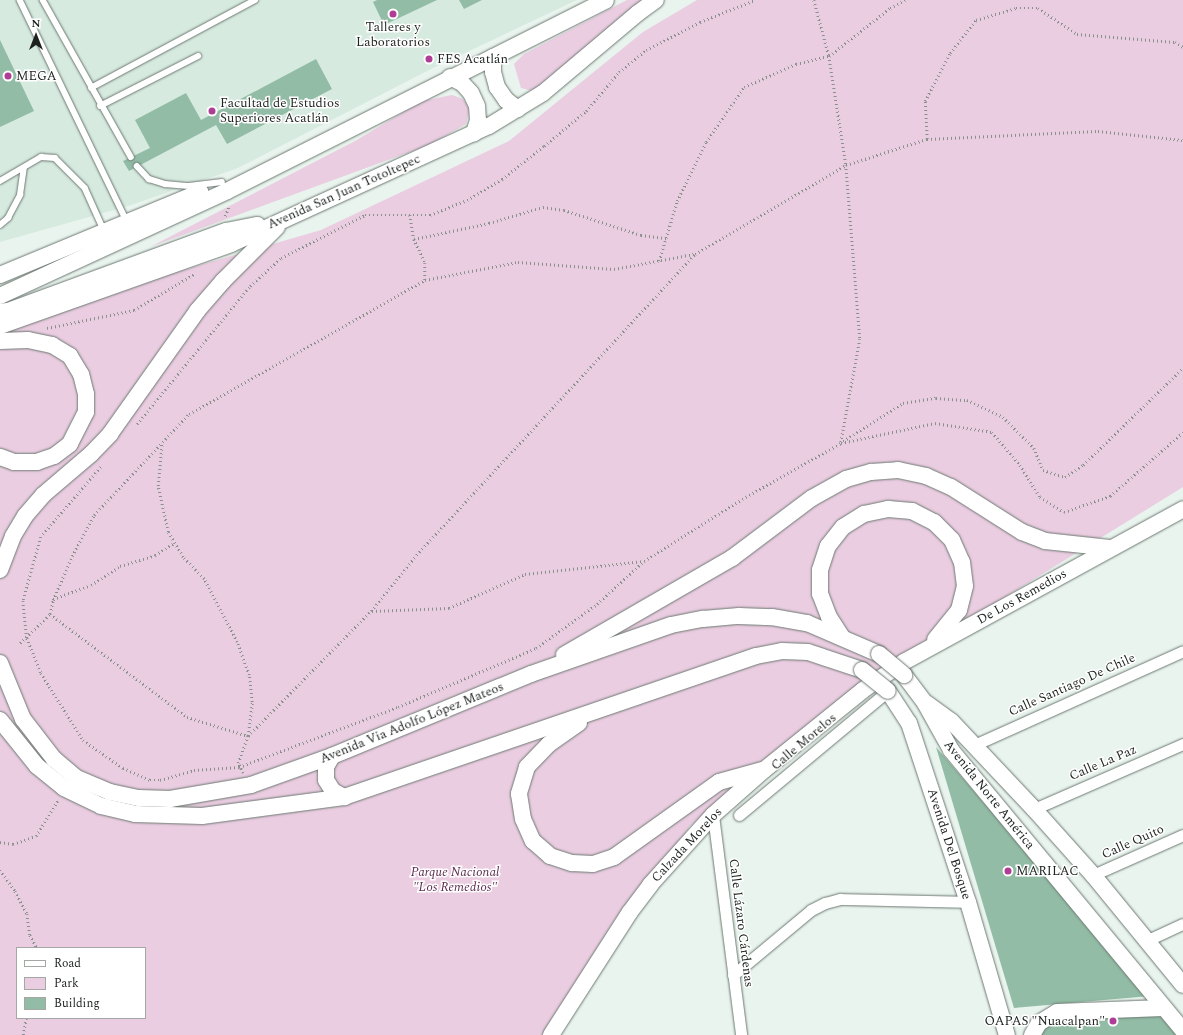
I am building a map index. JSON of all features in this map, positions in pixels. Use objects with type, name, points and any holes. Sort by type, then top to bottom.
[{"type":"main road","points":[[0,276],[128,223],[266,170],[606,0]]},
{"type":"main road","name":"Avenida San Juan Totoltepec","points":[[0,326],[231,244],[474,133],[518,109],[569,74],[638,13],[656,0]]},
{"type":"main road","points":[[493,57],[493,72],[497,87],[506,100],[518,109]]},
{"type":"main road","points":[[450,77],[462,83],[471,93],[477,106],[478,120],[474,133]]},
{"type":"main road","points":[[0,296],[222,187]]},
{"type":"main road","points":[[0,312],[8,311],[226,231],[285,219]]},
{"type":"main road","points":[[0,570],[13,536],[25,516],[43,495],[91,454],[110,434],[197,311],[223,281],[285,219]]},
{"type":"main road","points":[[0,341],[28,340],[52,345],[70,356],[81,374],[86,394],[86,412],[70,444],[54,456],[36,462],[14,462],[0,457]]},
{"type":"main road","points":[[531,674],[732,558],[812,498],[846,480],[871,472],[898,470],[926,476],[951,487],[1022,532],[1045,541],[1110,548]]},
{"type":"main road","points":[[842,637],[829,617],[820,594],[820,570],[828,546],[843,527],[864,514],[888,509],[912,512],[934,522],[952,540],[962,562],[965,586],[959,610],[945,630],[924,651]]},
{"type":"main road","name":"De Los Remedios","points":[[863,690],[924,651],[1183,509]]},
{"type":"main road","name":"Avenida Via Adolfo López Mateos","points":[[0,663],[23,719],[54,759],[77,778],[110,792],[139,798],[170,799],[251,785],[332,756],[531,674],[671,625],[703,619],[739,616],[772,617],[807,623],[879,654]]},
{"type":"main road","name":"Avenida Del Bosque","points":[[594,712],[756,656],[782,650],[808,652],[862,670],[888,691],[909,723],[968,902],[1007,1035]]},
{"type":"main road","name":"Avenida Norte América","points":[[879,654],[904,675],[925,703],[951,750],[1163,1008],[1183,1030]]},
{"type":"main road","name":"Calzada Morelos","points":[[551,1035],[630,912],[669,863],[713,815],[764,770],[863,690]]},
{"type":"main road","name":"Avenida Norte América","points":[[925,703],[951,721],[972,746],[1034,809],[1093,875],[1148,940],[1183,985]]},
{"type":"main road","points":[[594,712],[544,750],[527,767],[519,794],[522,819],[533,841],[550,856],[572,863],[593,864],[614,857],[719,782],[764,770]]},
{"type":"main road","points":[[0,720],[37,766],[64,788],[101,806],[135,814],[171,816],[235,813],[344,797],[594,712]]},
{"type":"main road","points":[[332,756],[326,767],[326,780],[333,791],[344,797]]},
{"type":"main road","points":[[1032,1035],[1039,1023],[1057,1012],[1163,1008]]},
{"type":"street","name":"Calle Santiago De Chile","points":[[972,746],[1183,651]]},
{"type":"street","name":"Calle Morelos","points":[[739,814],[888,691]]},
{"type":"street","name":"Calle La Paz","points":[[1034,809],[1183,744]]},
{"type":"street","name":"Calle Lázaro Cárdenas","points":[[713,815],[741,1035]]},
{"type":"street","name":"Calle Quito","points":[[1093,875],[1183,835]]},
{"type":"street","points":[[733,975],[811,910],[825,903],[840,899],[968,902]]},
{"type":"street","points":[[1148,940],[1183,924]]},
{"type":"lane","points":[[20,0],[128,223]]},
{"type":"lane","points":[[91,88],[255,0]]},
{"type":"lane","points":[[44,1],[100,106],[131,157]]},
{"type":"lane","points":[[100,106],[198,56]]},
{"type":"lane","points":[[0,181],[41,157],[55,158],[85,188],[105,233]]},
{"type":"lane","points":[[137,166],[149,179],[165,184],[222,187]]},
{"type":"lane","points":[[0,225],[8,218],[20,195],[24,168]]},
{"type":"path","points":[[135,426],[250,286],[281,258],[364,215],[430,215],[467,200],[502,178],[586,112],[619,72],[646,50],[700,22],[755,0]]},
{"type":"path","points":[[814,0],[829,56],[846,164],[860,339],[841,443],[903,403],[936,398],[967,400],[1002,417],[1034,448],[1043,470],[1065,477],[1083,465],[1183,368]]},
{"type":"path","points":[[659,261],[677,201],[706,142],[744,87],[796,64],[829,56],[890,8],[905,0]]},
{"type":"path","points":[[927,139],[924,101],[950,53],[976,20],[1016,8],[1038,8],[1077,34],[1175,42],[1183,47]]},
{"type":"path","points":[[248,736],[371,611],[419,552],[695,254],[846,164],[927,139],[1098,131],[1183,140]]},
{"type":"path","points":[[414,239],[489,223],[543,207],[564,210],[641,235],[667,238]]},
{"type":"path","points":[[410,214],[414,239],[426,263],[425,280]]},
{"type":"path","points":[[20,643],[27,638],[50,614],[52,600],[94,515],[189,414],[425,280],[518,262],[614,269],[695,254]]},
{"type":"path","points":[[41,329],[134,310],[200,271]]},
{"type":"path","points":[[162,442],[158,486],[168,532],[183,557],[204,579],[239,649],[249,675],[252,702],[248,736],[238,763],[251,785]]},
{"type":"path","points":[[105,462],[41,537],[23,601],[27,638],[41,673],[83,740],[123,768],[150,780],[160,780],[194,770],[239,767],[398,707],[536,648],[597,604],[644,561]]},
{"type":"path","points":[[52,600],[91,585],[120,566],[155,555],[174,543]]},
{"type":"path","points":[[50,614],[187,717],[248,736]]},
{"type":"path","points":[[0,842],[13,844],[36,836],[64,788]]},
{"type":"path","points":[[0,870],[16,891],[27,914],[30,935],[36,947]]},
{"type":"path","points":[[23,1035],[26,1019]]},
{"type":"shaded area","name":"Facultad de Estudios Superiores Acatlán","points":[[0,0],[577,0],[433,68],[238,168],[128,206],[0,242]]},
{"type":"green space","points":[[627,0],[644,0],[536,92],[521,88],[514,64],[524,54]]},
{"type":"green space","name":"Parque Nacional \"Los Remedios\"","points":[[697,0],[1183,0],[1183,487],[842,698],[690,826],[554,1035],[0,1035],[0,323],[321,230],[509,141],[643,32]]},
{"type":"green space","points":[[452,95],[463,99],[470,108],[466,124],[429,145],[150,247],[355,141],[422,101]]},
{"type":"building","name":"Talleres y Laboratorios","points":[[377,0],[437,0],[384,25],[373,2]]},
{"type":"building","name":"Talleres y Laboratorios","points":[[459,0],[482,0],[464,9]]},
{"type":"building","name":"MEGA","points":[[0,40],[34,111],[0,127]]},
{"type":"building","points":[[316,59],[332,89],[227,144],[216,125],[129,171],[123,161],[150,148],[135,120],[186,93],[201,120]]},
{"type":"building","name":"MARILAC","points":[[936,747],[1150,996],[1014,1008]]},
{"type":"building","name":"OAPAS \"Nuacalpan\"","points":[[1163,1013],[1183,1035],[1039,1035],[1044,1025],[1071,1016]]},
{"type":"place","name":"Talleres y Laboratorios","points":[[393,14]]},
{"type":"place","name":"FES Acatlán","points":[[429,59]]},
{"type":"place","name":"MEGA","points":[[8,76]]},
{"type":"place","name":"Facultad de Estudios Superiores Acatlán","points":[[212,111]]},
{"type":"place","name":"MARILAC","points":[[1008,871]]},
{"type":"place","name":"OAPAS \"Nuacalpan\"","points":[[1113,1021]]}]
